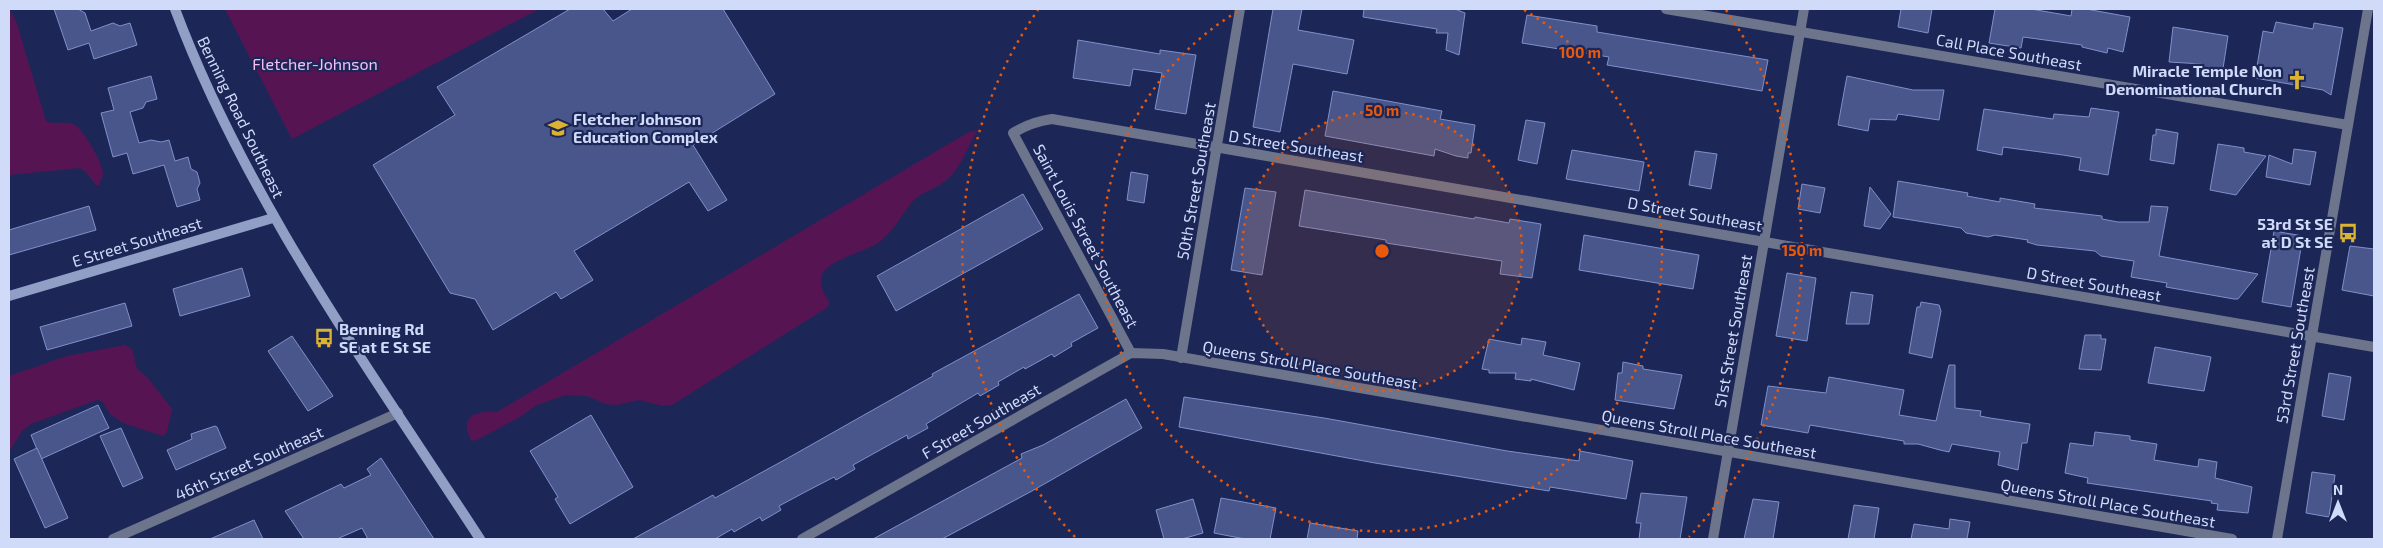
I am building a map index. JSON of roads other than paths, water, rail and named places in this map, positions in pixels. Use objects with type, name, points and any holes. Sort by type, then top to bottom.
[{"type":"main road","name":"Benning Road Southeast","points":[[175,9],[229,134],[273,218],[480,539]]},
{"type":"main road","name":"E Street Southeast","points":[[9,296],[273,218]]},
{"type":"street","name":"50th Street Southeast","points":[[1181,358],[1240,9]]},
{"type":"street","name":"Call Place Southeast","points":[[1666,9],[2348,125]]},
{"type":"street","name":"51st Street Southeast","points":[[1713,539],[1804,9]]},
{"type":"street","name":"53rd Street Southeast","points":[[2277,539],[2368,9]]},
{"type":"street","name":"D Street Southeast","points":[[1013,133],[1038,121],[1052,119],[2374,347]]},
{"type":"street","name":"Saint Louis Street Southeast","points":[[1013,133],[1131,353]]},
{"type":"street","points":[[1131,353],[1181,358]]},
{"type":"street","name":"F Street Southeast","points":[[802,539],[1131,353]]},
{"type":"street","name":"Queens Stroll Place Southeast","points":[[1181,358],[2232,539]]},
{"type":"street","name":"46th Street Southeast","points":[[113,539],[398,413]]},
{"type":"place","name":"Miracle Temple Non Denominational Church","points":[[2297,80]]},
{"type":"place","name":"Fletcher Johnson Education Complex","points":[[558,128]]},
{"type":"place","name":"53rd St SE at D St SE","points":[[2348,233]]},
{"type":"place","name":"Benning Rd SE at E St SE","points":[[324,338]]},
{"type":"park label","name":"Fletcher-Johnson","points":[[315,64]]}]
